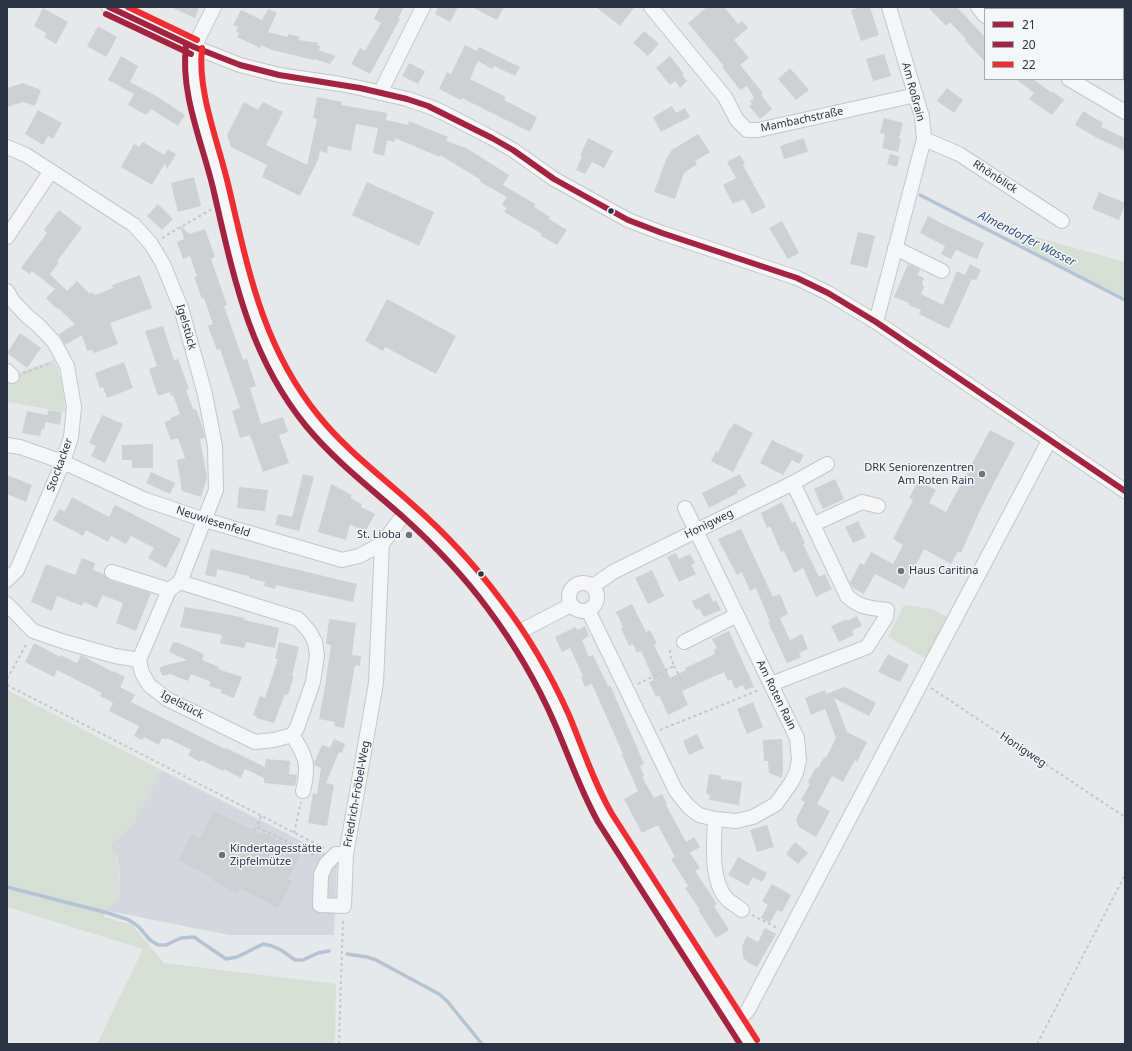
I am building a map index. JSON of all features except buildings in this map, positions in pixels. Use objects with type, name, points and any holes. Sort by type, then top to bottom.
[{"type":"street","points":[[109,7],[194,47],[240,65],[279,75],[340,84],[428,106],[461,121],[513,150],[554,179],[628,220],[662,233],[797,278],[828,293],[876,322],[1125,491]]},
{"type":"street","points":[[214,7],[194,47],[192,70],[194,87],[243,280],[252,310],[276,365],[289,390],[326,438],[437,537],[474,578],[515,634],[548,691],[591,792],[610,827],[750,1044]]},
{"type":"street","points":[[380,93],[423,7]]},
{"type":"street","name":"Mambachstraße","points":[[651,7],[725,97],[737,120],[747,130],[758,130],[916,95]]},
{"type":"street","name":"Am Roßrain","points":[[876,322],[924,139],[922,117],[889,7]]},
{"type":"street","points":[[1071,80],[1125,112]]},
{"type":"street","name":"Rhönblick","points":[[924,139],[959,154],[1062,221]]},
{"type":"street","name":"Igelstück","points":[[7,147],[26,155],[134,225],[151,244],[163,264],[181,308],[205,394],[215,446],[216,490],[205,520],[139,660],[142,673],[149,685],[167,699],[255,742],[274,740],[292,735]]},
{"type":"street","points":[[7,237],[52,171]]},
{"type":"street","points":[[895,248],[942,271]]},
{"type":"street","name":"Stockacker","points":[[7,291],[13,301],[54,342],[64,359],[67,366],[74,407],[71,437],[63,462],[17,570],[7,580]]},
{"type":"street","points":[[736,1023],[748,1010],[1050,439]]},
{"type":"street","name":"Neuwiesenfeld","points":[[7,445],[20,447],[63,462],[146,500],[205,520],[342,560],[359,556],[382,544],[407,510]]},
{"type":"street","name":"Honigweg","points":[[593,586],[613,572],[827,464]]},
{"type":"street","points":[[771,684],[867,647],[886,617],[887,610],[864,607],[847,596],[793,482]]},
{"type":"street","points":[[814,524],[862,502],[878,506]]},
{"type":"street","name":"Am Roten Rain","points":[[588,610],[676,791],[688,806],[699,815],[715,819],[736,821],[753,818],[776,804],[796,773],[799,760],[797,738],[685,508]]},
{"type":"street","name":"Friedrich-Fröbel-Weg","points":[[344,906],[341,855],[376,683],[380,600],[380,561],[382,544]]},
{"type":"street","points":[[112,572],[175,586],[298,619],[309,631],[315,642],[317,655],[313,682],[297,728],[292,735],[306,760],[307,775],[303,792]]},
{"type":"street","points":[[582,582],[593,586],[597,597],[596,603],[593,607],[588,610],[579,611],[571,605],[569,593],[571,588],[582,582]]},
{"type":"street","points":[[7,604],[34,631],[115,656],[139,660]]},
{"type":"street","points":[[515,634],[571,605]]},
{"type":"street","points":[[684,642],[737,615]]},
{"type":"street","points":[[715,819],[714,852],[717,878],[722,892],[727,899],[742,910]]},
{"type":"street","points":[[341,855],[326,864],[321,875],[320,905],[344,906]]},
{"type":"path","points":[[151,244],[224,202]]},
{"type":"path","points":[[9,374],[13,377],[64,359]]},
{"type":"path","points":[[937,571],[948,568],[954,570],[962,565],[979,573]]},
{"type":"path","points":[[7,679],[34,631]]},
{"type":"path","points":[[683,683],[674,666],[670,651],[675,646],[684,642]]},
{"type":"path","points":[[626,690],[674,666]]},
{"type":"path","name":"Honigweg","points":[[922,682],[1125,817]]},
{"type":"path","points":[[648,734],[698,716],[771,684]]},
{"type":"path","points":[[7,686],[294,833],[341,855]]},
{"type":"path","points":[[294,833],[303,792]]},
{"type":"path","points":[[254,831],[262,816]]},
{"type":"path","points":[[257,827],[318,857],[318,845]]},
{"type":"path","points":[[1037,1044],[1125,875]]},
{"type":"path","points":[[339,1044],[344,906]]},
{"type":"path","points":[[742,910],[788,934]]},
{"type":"shaded area","points":[[1028,7],[1125,7],[1125,83],[1121,80],[1124,80],[1124,8]]},
{"type":"shaded area","points":[[1018,232],[1125,262],[1125,297],[1067,270],[1013,242]]},
{"type":"shaded area","points":[[54,360],[63,384],[65,412],[7,402],[8,377]]},
{"type":"shaded area","points":[[904,605],[933,609],[950,619],[929,660],[888,637]]},
{"type":"shaded area","points":[[7,690],[161,770],[132,826],[112,843],[111,846],[119,871],[119,899],[104,910],[104,917],[132,925],[164,963],[336,984],[335,1044],[97,1044],[143,949],[7,907]]},
{"type":"shaded area","name":"Kindertagesstätte Zipfelmütze","points":[[161,770],[337,859],[334,935],[229,935],[104,910],[119,899],[120,873],[117,858],[111,846],[112,843],[132,826]]},
{"type":"waterway","name":"Almendorfer Wasser","points":[[920,195],[1125,300]]},
{"type":"waterway","points":[[7,887],[108,913],[129,920],[139,927],[150,940],[158,945],[166,945],[181,938],[194,937],[226,959],[237,957],[263,944],[281,950],[295,960],[303,960],[318,953],[329,951]]},
{"type":"waterway","points":[[347,954],[376,960],[439,994],[447,1001],[482,1044]]},
{"type":"transit line","name":"21","points":[[109,7],[194,47],[240,65],[279,75],[360,88],[407,99],[428,106],[492,138],[513,150],[554,179],[628,220],[662,233],[797,278],[828,293],[876,322],[1125,491]]},
{"type":"transit line","name":"22","points":[[128,7],[197,40]]},
{"type":"transit line","name":"20","points":[[106,14],[191,54]]},
{"type":"transit line","name":"20","points":[[186,46],[186,82],[193,117],[245,313],[256,342],[270,371],[286,399],[306,426],[340,462],[402,516],[436,549],[458,572],[498,622],[516,650],[540,693],[598,822],[740,1044]]},
{"type":"transit line","name":"22","points":[[202,48],[201,64],[205,99],[228,184],[250,276],[270,334],[283,362],[299,389],[328,427],[351,450],[448,538],[481,574],[511,613],[530,641],[555,685],[569,715],[594,778],[612,814],[757,1040]]},
{"type":"place","name":"DRK Seniorenzentren Am Roten Rain","points":[[982,474]]},
{"type":"place","name":"St. Lioba","points":[[409,535]]},
{"type":"place","name":"Haus Caritina","points":[[901,571]]},
{"type":"place","name":"Kindertagesstätte Zipfelmütze","points":[[222,855]]}]
